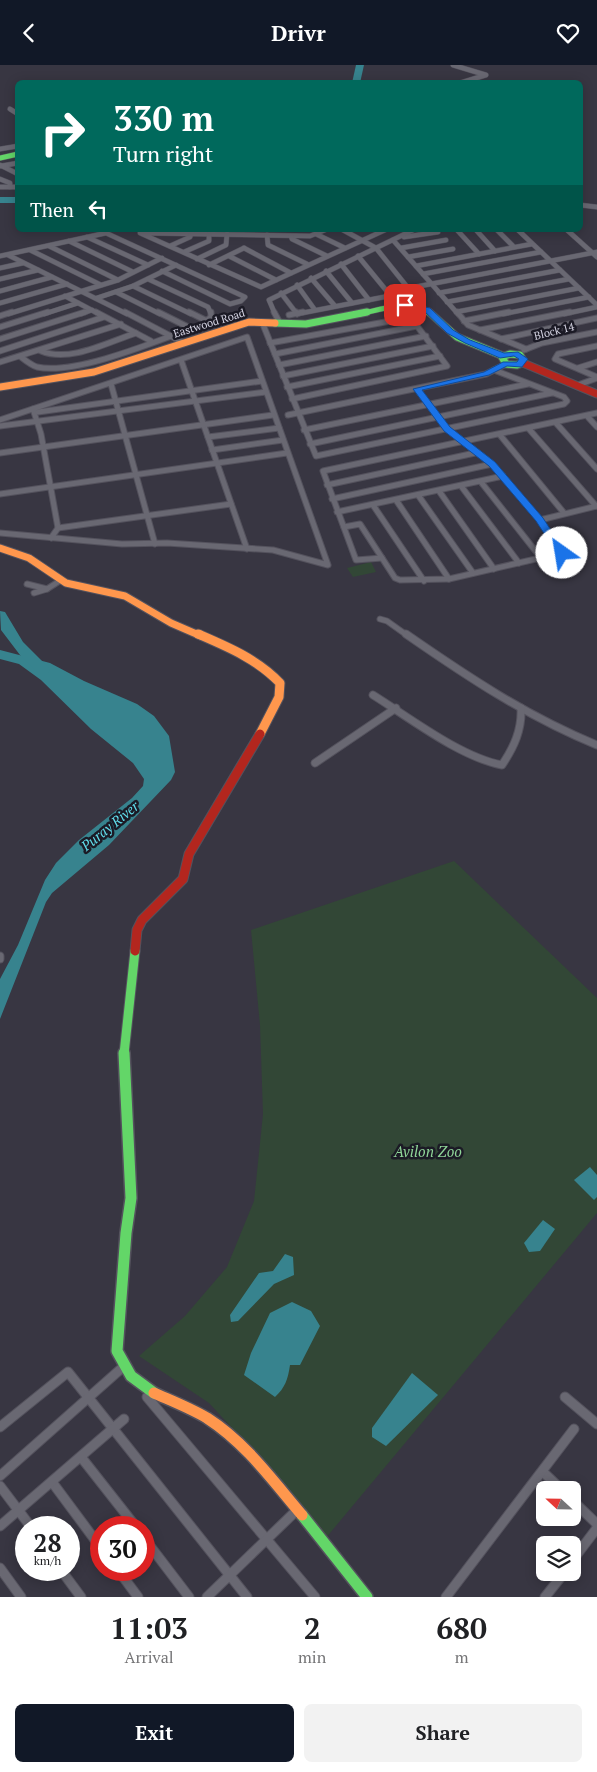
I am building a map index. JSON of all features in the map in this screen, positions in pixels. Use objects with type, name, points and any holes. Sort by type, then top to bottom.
[{"type":"street","points":[[453,65],[486,75],[470,80]]},
{"type":"street","points":[[0,149],[15,146]]},
{"type":"street","points":[[0,164],[15,156]]},
{"type":"street","points":[[0,164],[15,163]]},
{"type":"street","points":[[0,164],[15,172]]},
{"type":"street","points":[[0,179],[10,183],[10,187]]},
{"type":"street","points":[[0,187],[15,187]]},
{"type":"street","points":[[583,205],[597,207]]},
{"type":"street","points":[[320,232],[291,236],[140,232],[259,287],[381,232]]},
{"type":"street","points":[[170,246],[190,237],[192,232]]},
{"type":"street","points":[[280,323],[268,302],[280,293],[409,232]]},
{"type":"street","points":[[395,239],[432,232]]},
{"type":"street","points":[[438,232],[461,257]]},
{"type":"street","points":[[459,232],[479,254]]},
{"type":"street","points":[[478,232],[494,251]]},
{"type":"street","points":[[499,232],[514,247]]},
{"type":"street","points":[[478,331],[597,306],[520,232]]},
{"type":"street","points":[[570,232],[595,252],[597,257]]},
{"type":"street","points":[[0,256],[106,233],[240,293],[244,296],[244,299],[230,304],[162,271]]},
{"type":"street","points":[[184,253],[208,242],[209,233]]},
{"type":"street","points":[[351,233],[376,247],[424,308],[458,337],[516,365],[523,363],[597,393]]},
{"type":"street","points":[[197,259],[226,245],[227,234]]},
{"type":"street","points":[[244,248],[246,234]]},
{"type":"street","points":[[316,234],[344,248]]},
{"type":"street","points":[[267,235],[267,244],[307,264]]},
{"type":"street","points":[[291,236],[292,239],[327,256]]},
{"type":"street","points":[[87,237],[148,265]]},
{"type":"street","points":[[395,239],[408,257],[464,321],[478,331],[526,349]]},
{"type":"street","points":[[401,248],[446,240]]},
{"type":"street","points":[[69,241],[133,272]]},
{"type":"street","points":[[416,266],[532,244]]},
{"type":"street","points":[[49,246],[118,279]]},
{"type":"street","points":[[209,265],[244,248]]},
{"type":"street","points":[[244,248],[292,273]]},
{"type":"street","points":[[30,249],[101,285]]},
{"type":"street","points":[[408,257],[453,249]]},
{"type":"street","points":[[410,288],[595,252]]},
{"type":"street","points":[[423,274],[541,253]]},
{"type":"street","points":[[8,255],[184,343]]},
{"type":"street","points":[[228,256],[276,280]]},
{"type":"street","points":[[358,256],[399,306]]},
{"type":"street","points":[[0,316],[118,279],[162,258]]},
{"type":"street","points":[[0,268],[24,263]]},
{"type":"street","points":[[341,264],[369,300]]},
{"type":"street","points":[[97,298],[133,286],[176,265]]},
{"type":"street","points":[[0,279],[38,270]]},
{"type":"street","points":[[440,293],[560,270]]},
{"type":"street","points":[[326,271],[352,303]]},
{"type":"street","points":[[0,291],[52,277]]},
{"type":"street","points":[[311,278],[335,306]]},
{"type":"street","points":[[22,357],[37,367],[68,366],[113,355],[171,335],[207,321],[212,314],[208,307],[148,279]]},
{"type":"street","points":[[447,302],[569,279]]},
{"type":"street","points":[[0,303],[66,284]]},
{"type":"street","points":[[297,285],[315,310]]},
{"type":"street","points":[[133,286],[207,321]]},
{"type":"street","points":[[456,312],[579,288]]},
{"type":"street","points":[[116,292],[190,328]]},
{"type":"street","points":[[280,293],[297,314]]},
{"type":"street","points":[[65,296],[151,341]]},
{"type":"street","points":[[289,315],[389,296]]},
{"type":"street","points":[[464,321],[589,297]]},
{"type":"street","points":[[0,327],[78,303]]},
{"type":"street","name":"Eastwood Road","points":[[0,387],[80,376],[242,323],[311,323],[399,306],[424,308]]},
{"type":"street","points":[[0,339],[92,310]]},
{"type":"street","points":[[0,351],[104,317]]},
{"type":"street","points":[[270,343],[402,318],[410,319],[426,336],[447,368],[292,399]]},
{"type":"street","points":[[501,339],[597,318]]},
{"type":"street","points":[[262,322],[304,430],[317,456],[564,404],[567,401],[564,397],[494,370]]},
{"type":"street","points":[[0,362],[22,357],[120,325]]},
{"type":"street","points":[[274,354],[417,326]]},
{"type":"street","name":"Block 14","points":[[518,354],[542,343],[597,332]]},
{"type":"street","points":[[41,351],[48,355],[62,355],[136,333]]},
{"type":"street","points":[[279,365],[426,336]]},
{"type":"street","points":[[0,420],[34,411],[247,337],[328,566],[273,550],[122,544],[0,533]]},
{"type":"street","points":[[283,376],[433,346]]},
{"type":"street","points":[[597,346],[556,356],[555,359],[597,378]]},
{"type":"street","points":[[288,415],[472,377],[494,370],[505,360],[518,354],[524,359],[523,363]]},
{"type":"street","points":[[287,387],[440,356]]},
{"type":"street","points":[[180,361],[247,549]]},
{"type":"street","points":[[578,368],[597,362]]},
{"type":"street","points":[[578,385],[597,378]]},
{"type":"street","points":[[34,411],[262,381]]},
{"type":"street","points":[[382,381],[392,394]]},
{"type":"street","points":[[111,383],[149,516],[155,544]]},
{"type":"street","points":[[304,430],[529,384]]},
{"type":"street","points":[[344,527],[360,524],[397,579],[424,581],[449,579],[560,554],[562,551],[540,520],[492,464],[475,453],[447,429],[417,389]]},
{"type":"street","points":[[0,427],[266,392]]},
{"type":"street","points":[[310,444],[552,393]]},
{"type":"street","points":[[34,411],[43,447],[58,528],[51,538]]},
{"type":"street","points":[[382,558],[356,561],[322,472],[597,413]]},
{"type":"street","points":[[0,453],[273,415]]},
{"type":"street","points":[[587,416],[597,427]]},
{"type":"street","points":[[556,423],[597,469]]},
{"type":"street","points":[[208,437],[279,429]]},
{"type":"street","points":[[529,429],[596,506],[540,520]]},
{"type":"street","points":[[500,435],[564,513]]},
{"type":"street","points":[[212,449],[283,440]]},
{"type":"street","points":[[0,494],[287,453]]},
{"type":"street","points":[[327,485],[475,453]]},
{"type":"street","points":[[332,499],[492,464]]},
{"type":"street","points":[[337,512],[503,477]]},
{"type":"street","points":[[481,482],[541,558]]},
{"type":"street","points":[[461,486],[519,563]]},
{"type":"street","points":[[439,491],[494,569]]},
{"type":"street","points":[[418,495],[473,573]]},
{"type":"street","points":[[396,500],[449,579]]},
{"type":"street","points":[[58,528],[232,504]]},
{"type":"street","points":[[373,505],[424,581]]},
{"type":"street","points":[[0,548],[29,558],[61,579],[85,588],[125,596],[172,623],[237,651],[266,667],[280,683],[281,691],[272,714],[189,854],[182,879],[142,920],[134,940],[123,1060],[131,1198],[126,1233],[118,1351],[123,1367],[152,1393],[202,1415],[226,1432],[263,1466],[367,1597]]},
{"type":"street","points":[[34,593],[47,589],[61,579]]},
{"type":"street","points":[[27,585],[47,589]]},
{"type":"street","points":[[380,619],[387,621],[445,661],[521,708],[580,739],[597,745]]},
{"type":"street","points":[[373,695],[464,751],[494,765],[502,765],[516,744],[522,718],[521,708]]},
{"type":"street","points":[[315,763],[396,708]]},
{"type":"street","points":[[0,1476],[90,1399],[123,1367]]},
{"type":"street","points":[[0,1427],[68,1371],[246,1597]]},
{"type":"street","points":[[147,1397],[315,1597]]},
{"type":"street","points":[[565,1397],[597,1424]]},
{"type":"street","points":[[0,1526],[124,1419]]},
{"type":"street","points":[[446,1597],[574,1429]]},
{"type":"street","points":[[82,1457],[128,1516]]},
{"type":"street","points":[[543,1472],[552,1481]]},
{"type":"street","points":[[52,1482],[90,1533]]},
{"type":"street","points":[[0,1486],[23,1516]]},
{"type":"street","points":[[581,1509],[597,1524]]},
{"type":"street","points":[[207,1597],[297,1510]]},
{"type":"street","points":[[581,1549],[597,1528]]},
{"type":"street","points":[[155,1552],[189,1597]]},
{"type":"street","points":[[0,1568],[21,1597]]},
{"type":"street","points":[[69,1581],[81,1597]]},
{"type":"street","points":[[126,1581],[138,1597]]},
{"type":"street","points":[[545,1597],[558,1581]]},
{"type":"green space","points":[[371,562],[376,572],[353,577],[347,568]]},
{"type":"green space","name":"Avilon Zoo","points":[[454,861],[597,998],[597,1213],[325,1539],[267,1466],[209,1403],[139,1356],[185,1316],[227,1267],[254,1201],[263,1114],[260,1025],[251,930]]},
{"type":"water","points":[[0,650],[50,663],[84,681],[137,704],[154,716],[169,736],[175,772],[171,780],[109,845],[52,893],[46,902],[0,1019],[0,979],[18,945],[45,880],[56,863],[79,840],[132,798],[143,786],[144,779],[133,763],[91,729],[41,680],[19,664],[0,659]]},
{"type":"water","points":[[590,1167],[597,1175],[597,1197],[594,1200],[574,1180]]},
{"type":"water","points":[[543,1220],[555,1229],[540,1251],[529,1252],[524,1243]]},
{"type":"water","points":[[285,1254],[293,1257],[294,1275],[274,1284],[238,1321],[231,1322],[230,1315],[259,1273],[273,1271]]},
{"type":"water","points":[[292,1302],[311,1311],[320,1326],[300,1365],[290,1365],[286,1383],[275,1397],[244,1375],[251,1353],[270,1313]]},
{"type":"water","points":[[412,1373],[438,1395],[386,1446],[372,1437],[372,1428]]},
{"type":"waterway","name":"Puray River","points":[[357,80],[360,65]]},
{"type":"waterway","name":"Puray River","points":[[0,200],[15,200]]},
{"type":"waterway","name":"Puray River","points":[[0,615],[7,630],[18,645],[43,670]]},
{"type":"traffic: fast","points":[[0,158],[15,155]]},
{"type":"traffic: fast","points":[[275,323],[306,324],[405,305],[424,308],[457,337],[503,356]]},
{"type":"traffic: fast","points":[[510,354],[520,355],[524,362],[517,365],[506,364],[502,357],[510,354]]},
{"type":"traffic: fast","points":[[135,951],[123,1060],[131,1198],[126,1233],[117,1351],[123,1365],[131,1376],[154,1393]]},
{"type":"traffic: fast","points":[[302,1515],[367,1597]]},
{"type":"traffic: slow","points":[[0,387],[94,372],[249,322],[275,323]]},
{"type":"traffic: slow","points":[[0,548],[29,558],[66,583],[125,596],[171,623],[237,651],[266,668],[280,683],[279,697],[260,734]]},
{"type":"traffic: slow","points":[[154,1393],[200,1415],[228,1434],[262,1467],[302,1515]]},
{"type":"traffic: jam","points":[[523,363],[597,394]]},
{"type":"traffic: jam","points":[[135,951],[137,930],[142,920],[183,879],[189,854],[260,734]]},
{"type":"route","points":[[405,305],[427,309],[450,332],[467,342],[503,356],[515,354],[522,356],[524,359],[523,363],[519,365],[506,364],[486,374],[417,389],[447,429],[475,453],[492,464],[540,520],[562,553]]}]
